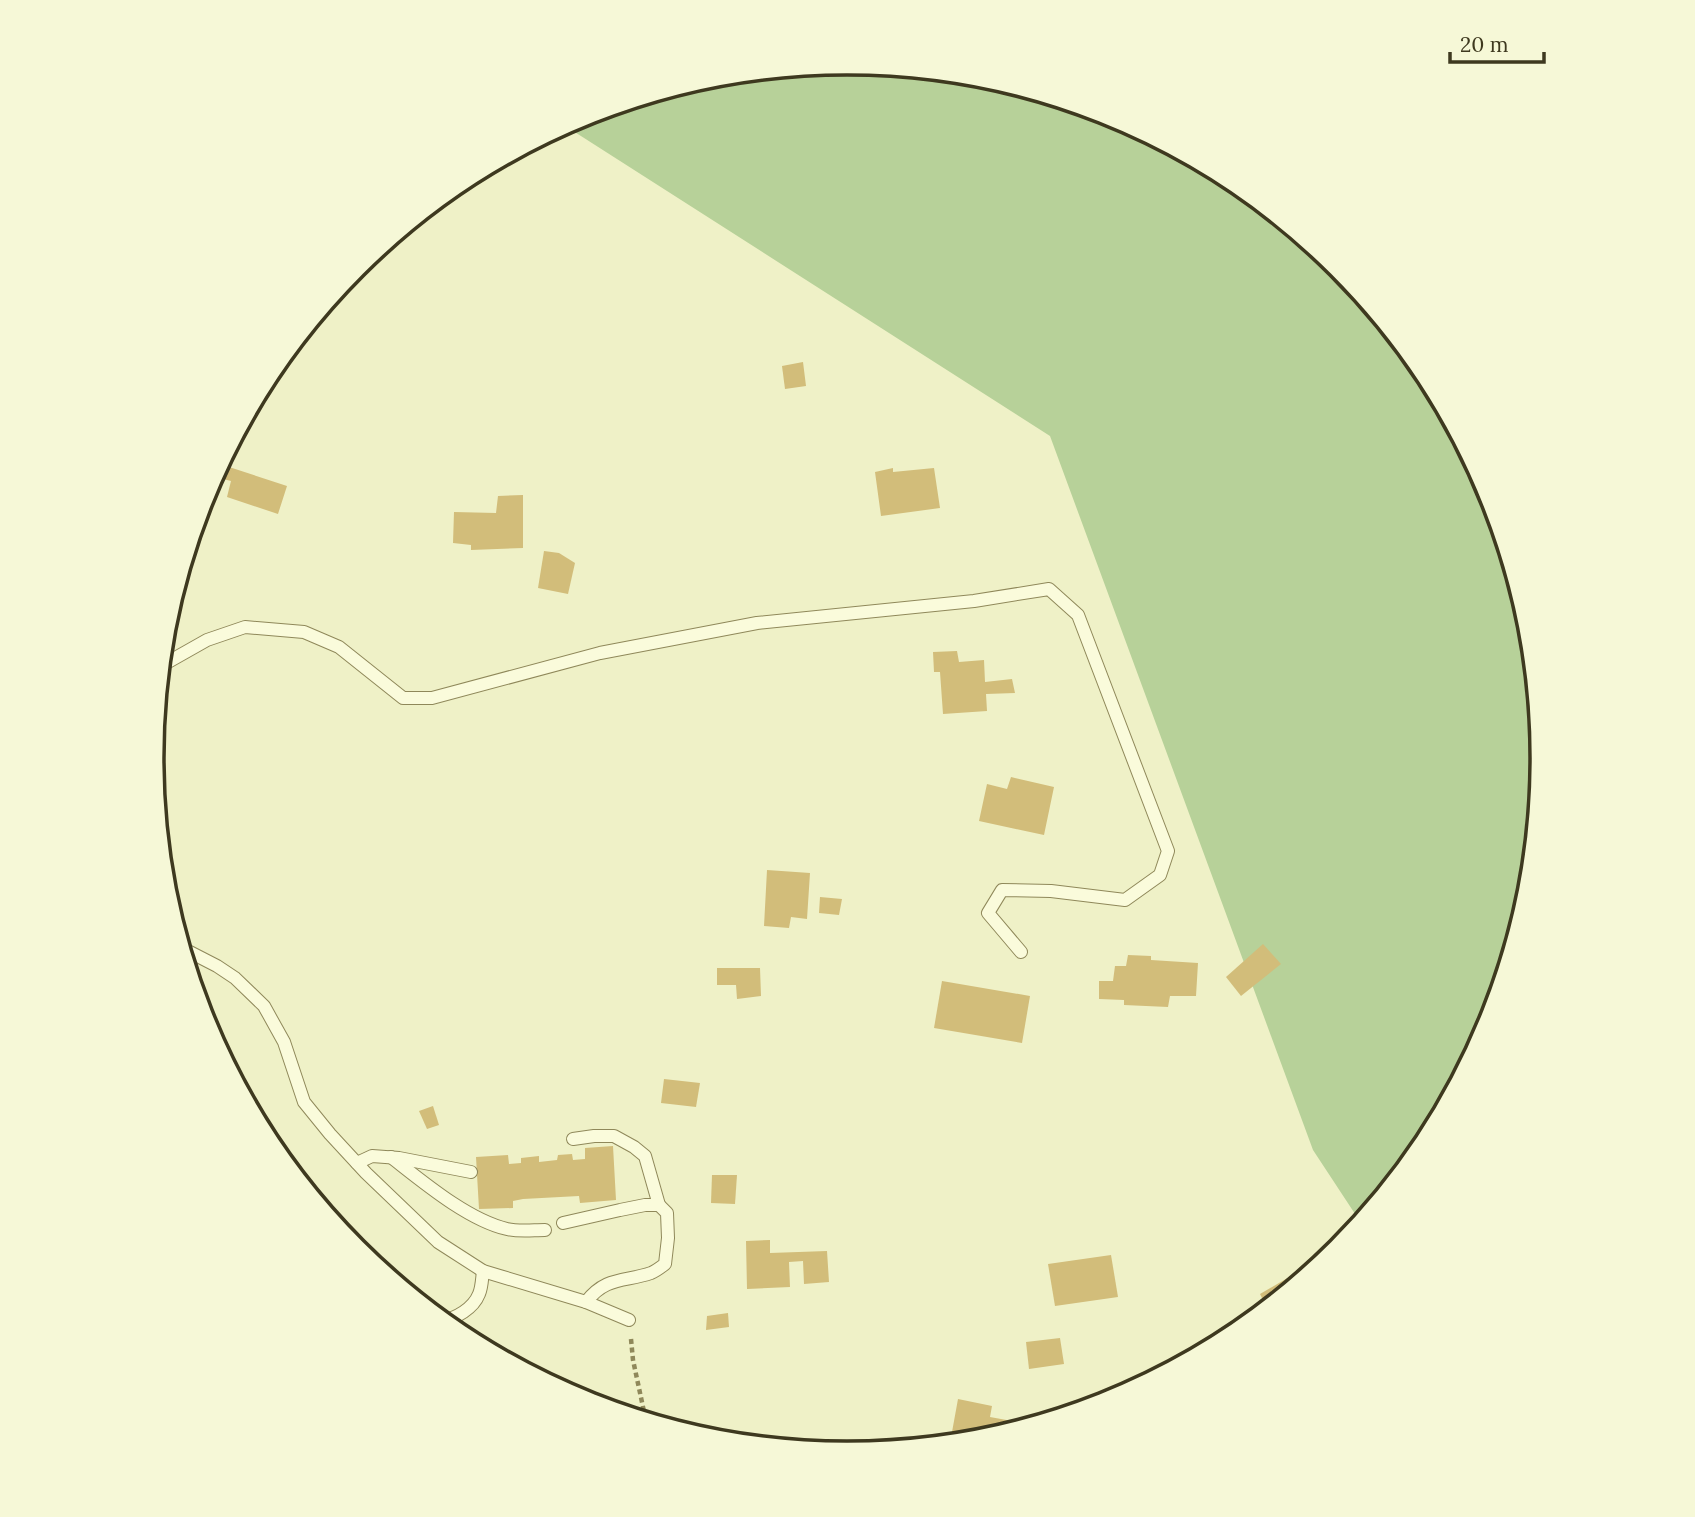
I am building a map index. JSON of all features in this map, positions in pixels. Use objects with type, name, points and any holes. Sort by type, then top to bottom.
[{"type":"lane","points":[[171,660],[207,640],[246,627],[304,632],[339,647],[402,698],[432,698],[600,653],[757,623],[974,601],[1049,589],[1078,615],[1168,851],[1160,875],[1125,900],[1051,891],[1002,890],[988,913],[1021,952]]},
{"type":"lane","points":[[194,954],[235,978],[264,1006],[284,1042],[304,1102],[366,1173],[438,1242],[484,1271],[586,1302],[629,1320]]},
{"type":"lane","points":[[573,1139],[614,1136],[634,1147],[645,1156],[659,1205],[667,1213],[665,1264],[653,1273],[614,1281],[593,1293],[586,1302]]},
{"type":"lane","points":[[357,1163],[372,1156],[391,1157],[471,1172]]},
{"type":"lane","points":[[391,1157],[480,1220],[509,1230],[545,1230]]},
{"type":"lane","points":[[563,1223],[645,1205],[659,1205]]},
{"type":"lane","points":[[454,1317],[468,1309],[479,1295],[484,1271]]},
{"type":"path","points":[[629,1320],[633,1360],[644,1410]]},
{"type":"green space","points":[[848,75],[937,81],[1024,99],[1109,127],[1150,146],[1227,190],[1263,216],[1331,275],[1390,343],[1416,379],[1460,456],[1479,497],[1507,582],[1525,669],[1531,758],[1529,803],[1518,892],[1494,978],[1479,1020],[1460,1061],[1416,1138],[1356,1215],[1313,1150],[1050,436],[575,132],[628,112],[714,88],[803,77]]},
{"type":"building","points":[[803,362],[806,386],[785,389],[782,366]]},
{"type":"building","points":[[230,467],[287,486],[278,514],[227,497],[231,481],[224,479]]},
{"type":"building","points":[[893,468],[893,472],[934,468],[940,508],[881,516],[875,472]]},
{"type":"building","points":[[523,495],[523,548],[471,550],[471,545],[453,543],[454,512],[496,513],[498,496]]},
{"type":"building","points":[[544,551],[559,553],[575,563],[568,594],[538,588]]},
{"type":"building","points":[[957,651],[959,662],[984,660],[985,682],[1012,679],[1015,693],[986,694],[987,711],[943,714],[940,672],[934,672],[933,652]]},
{"type":"building","points":[[1011,777],[1054,787],[1044,835],[979,821],[987,784],[1007,789]]},
{"type":"building","points":[[767,870],[810,873],[807,919],[791,917],[789,928],[764,926]]},
{"type":"building","points":[[820,897],[842,899],[839,915],[819,913]]},
{"type":"building","points":[[1263,944],[1281,964],[1241,996],[1226,977]]},
{"type":"building","points":[[1128,955],[1151,956],[1151,960],[1198,963],[1196,996],[1170,996],[1168,1007],[1124,1005],[1124,1000],[1099,999],[1099,981],[1113,981],[1115,966],[1126,966]]},
{"type":"building","points":[[717,968],[760,968],[761,996],[737,999],[736,985],[717,985]]},
{"type":"building","points":[[942,981],[1030,996],[1022,1043],[934,1028]]},
{"type":"building","points":[[664,1079],[700,1083],[696,1107],[661,1103]]},
{"type":"building","points":[[433,1106],[439,1125],[427,1129],[419,1111]]},
{"type":"building","points":[[613,1146],[616,1200],[580,1203],[579,1196],[523,1199],[513,1201],[513,1208],[479,1209],[476,1157],[508,1155],[509,1164],[521,1163],[521,1158],[539,1156],[539,1162],[557,1160],[558,1155],[572,1154],[573,1160],[585,1159],[585,1148]]},
{"type":"building","points":[[712,1175],[737,1175],[735,1204],[711,1203]]},
{"type":"building","points":[[770,1240],[770,1253],[827,1251],[829,1282],[804,1284],[803,1261],[789,1262],[790,1287],[747,1289],[746,1241]]},
{"type":"building","points":[[1111,1255],[1118,1297],[1055,1306],[1048,1264]]},
{"type":"building","points":[[1299,1272],[1263,1301],[1260,1294]]},
{"type":"building","points":[[728,1313],[729,1327],[706,1330],[707,1316]]},
{"type":"building","points":[[1060,1338],[1064,1364],[1029,1369],[1026,1342]]},
{"type":"building","points":[[958,1399],[992,1406],[990,1417],[1012,1421],[981,1429],[952,1432]]}]
